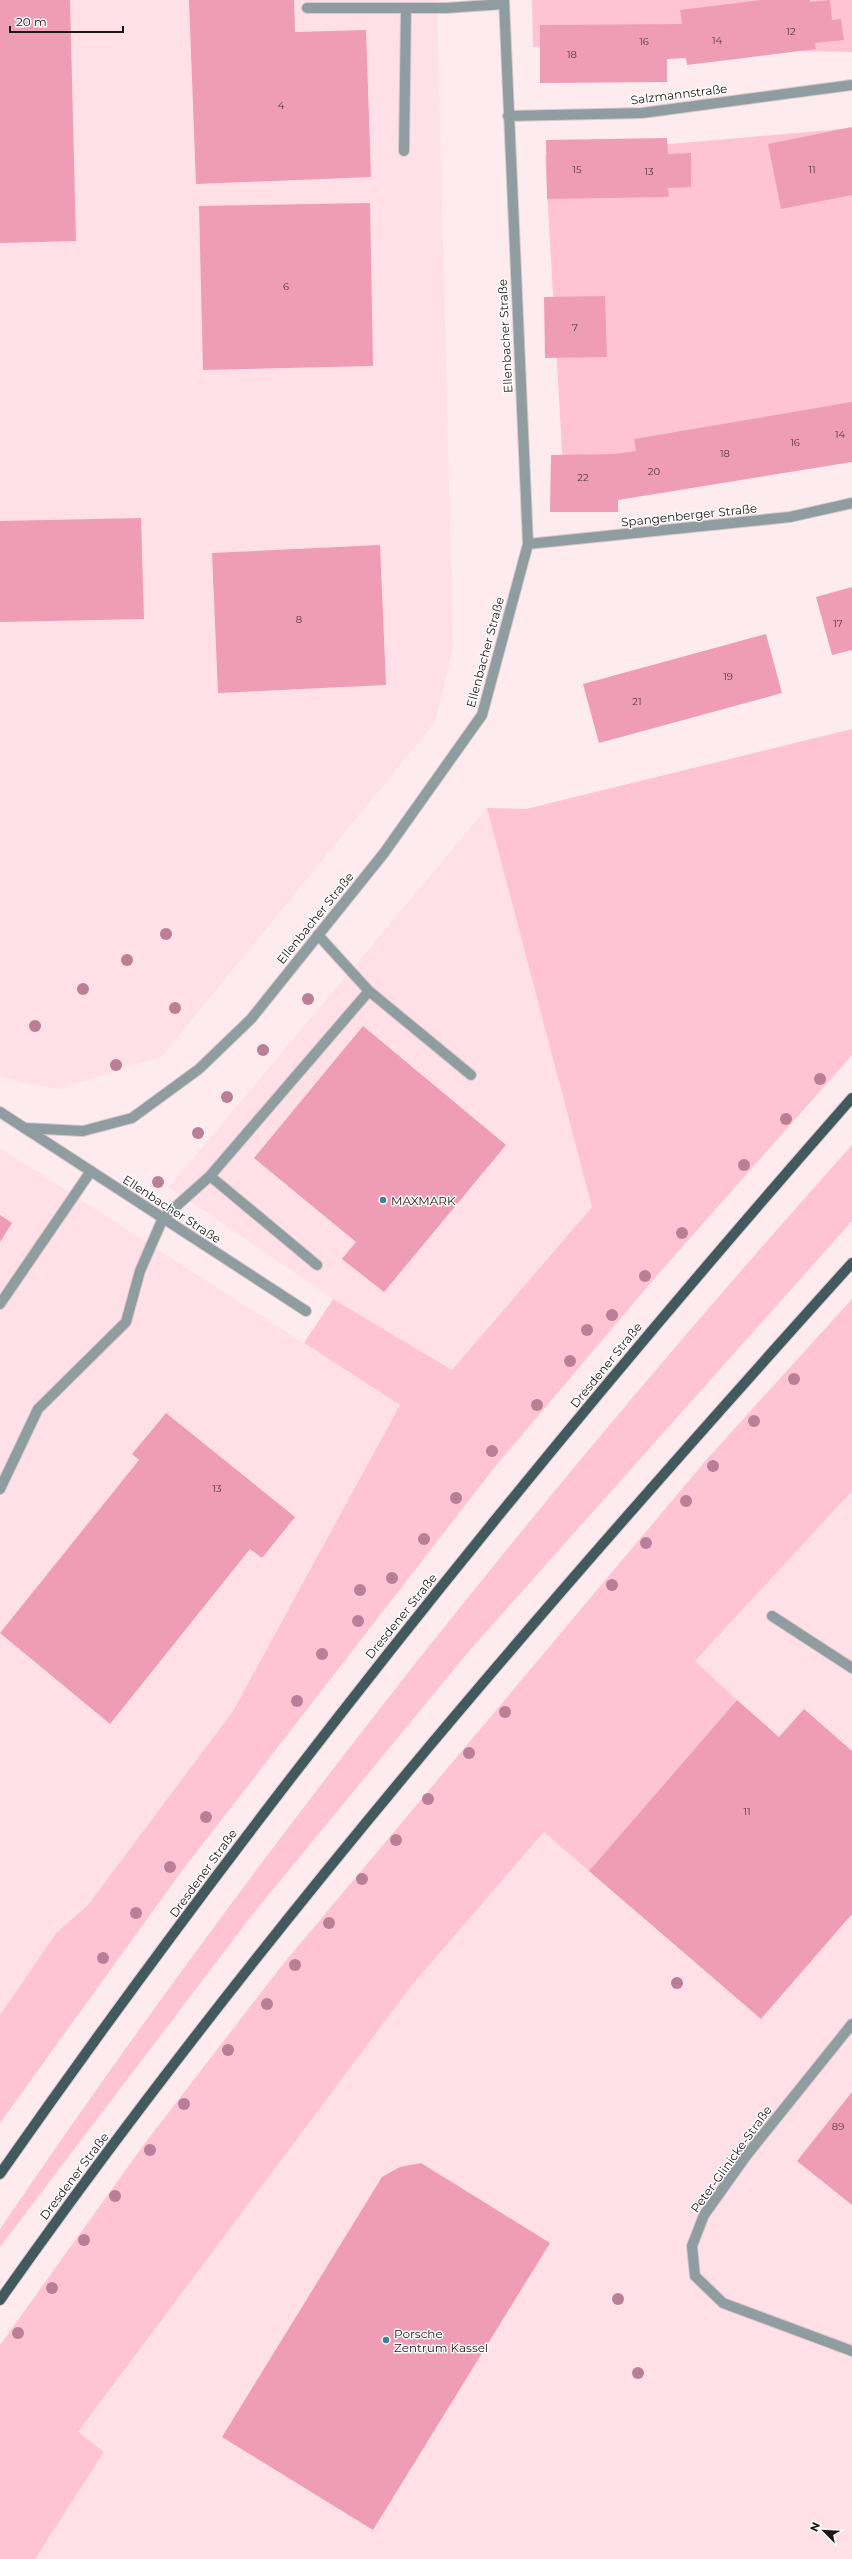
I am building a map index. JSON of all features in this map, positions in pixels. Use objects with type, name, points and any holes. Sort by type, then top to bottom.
[{"type":"main road","name":"Dresdener Straße","points":[[0,2174],[239,1846],[410,1624],[697,1274],[852,1098]]},
{"type":"main road","name":"Dresdener Straße","points":[[0,2300],[57,2219],[202,2029],[406,1772],[561,1589],[852,1263]]},
{"type":"street","points":[[307,8],[406,8],[504,2]]},
{"type":"street","name":"Ellenbacher Straße","points":[[24,1128],[83,1131],[132,1118],[199,1069],[251,1019],[384,853],[482,715],[528,544],[504,2]]},
{"type":"street","points":[[404,151],[406,8]]},
{"type":"street","name":"Salzmannstraße","points":[[508,116],[642,113],[852,84]]},
{"type":"street","name":"Spangenberger Straße","points":[[528,544],[790,517],[852,503]]},
{"type":"street","points":[[318,935],[369,991],[471,1075]]},
{"type":"street","points":[[0,1489],[38,1409],[126,1322],[140,1271],[163,1218],[210,1176],[369,991]]},
{"type":"street","name":"Ellenbacher Straße","points":[[0,1112],[306,1311]]},
{"type":"street","points":[[0,1304],[91,1171]]},
{"type":"street","points":[[210,1176],[317,1265]]},
{"type":"street","points":[[772,1616],[852,1668]]},
{"type":"street","name":"Peter-Glinicke-Straße","points":[[852,2024],[746,2156],[704,2215],[692,2246],[695,2276],[723,2303],[852,2351]]},
{"type":"shaded area","points":[[0,0],[437,0],[453,648],[435,722],[162,1056],[59,1089],[0,1077]]},
{"type":"shaded area","points":[[532,0],[852,0],[852,52],[533,47]]},
{"type":"shaded area","points":[[852,128],[852,445],[564,484],[545,155]]},
{"type":"shaded area","points":[[852,729],[852,1055],[653,1280],[494,1468],[181,1872],[0,2123],[0,2015],[57,1932],[88,1905],[233,1711],[400,1405],[304,1343],[333,1299],[452,1370],[592,1207],[487,808],[526,809]]},
{"type":"shaded area","points":[[487,808],[592,1207],[452,1370],[333,1299],[169,1187]]},
{"type":"shaded area","points":[[852,1145],[852,1221],[469,1651],[252,1915],[0,2247],[0,2229],[98,2088],[302,1809],[516,1538],[626,1405],[738,1274]]},
{"type":"shaded area","points":[[0,1148],[400,1405],[233,1711],[88,1905],[57,1932],[0,2015]]},
{"type":"shaded area","points":[[852,1299],[852,1491],[695,1661],[737,1700],[589,1871],[544,1832],[412,1985],[78,2432],[104,2452],[35,2559],[0,2559],[0,2345],[145,2143],[283,1964],[707,1459]]},
{"type":"shaded area","points":[[852,1491],[852,2559],[35,2559],[104,2453],[78,2433],[412,1985],[695,1661]]},
{"type":"building","points":[[0,0],[70,0],[76,241],[0,243]]},
{"type":"building","points":[[189,0],[294,0],[295,32],[366,30],[371,177],[196,184]]},
{"type":"building","points":[[761,0],[810,0],[810,2],[830,0],[832,20],[841,19],[844,40],[815,43],[816,49],[687,65],[686,58],[667,59],[667,82],[540,83],[540,25],[682,24],[680,10]]},
{"type":"building","points":[[852,127],[852,195],[781,209],[768,144]]},
{"type":"building","points":[[667,138],[668,154],[691,153],[691,187],[668,188],[669,197],[547,199],[546,140]]},
{"type":"building","points":[[370,203],[373,366],[203,370],[199,206]]},
{"type":"building","points":[[605,296],[607,357],[545,358],[544,297]]},
{"type":"building","points":[[852,402],[852,462],[618,500],[618,512],[550,512],[551,455],[614,454],[636,451],[634,439]]},
{"type":"building","points":[[141,518],[144,619],[0,622],[0,521]]},
{"type":"building","points":[[380,545],[386,685],[218,693],[212,553]]},
{"type":"building","points":[[852,587],[852,650],[832,655],[816,597]]},
{"type":"building","points":[[766,634],[782,693],[599,743],[583,684]]},
{"type":"building","name":"MAXMARK","points":[[363,1026],[506,1145],[384,1292],[342,1259],[356,1242],[254,1158]]},
{"type":"building","points":[[0,1215],[12,1223],[0,1242]]},
{"type":"building","points":[[166,1413],[295,1517],[262,1558],[250,1549],[110,1724],[0,1633],[139,1460],[132,1454]]},
{"type":"building","points":[[737,1700],[779,1737],[804,1709],[852,1751],[852,1914],[761,2019],[589,1871]]},
{"type":"building","points":[[852,2092],[852,2205],[797,2161]]},
{"type":"building","name":"Porsche Zentrum Kassel","points":[[421,2163],[550,2243],[373,2530],[222,2437],[382,2177],[400,2167]]},
{"type":"place","name":"MAXMARK","points":[[383,1200]]},
{"type":"place","name":"Porsche Zentrum Kassel","points":[[386,2340]]}]
